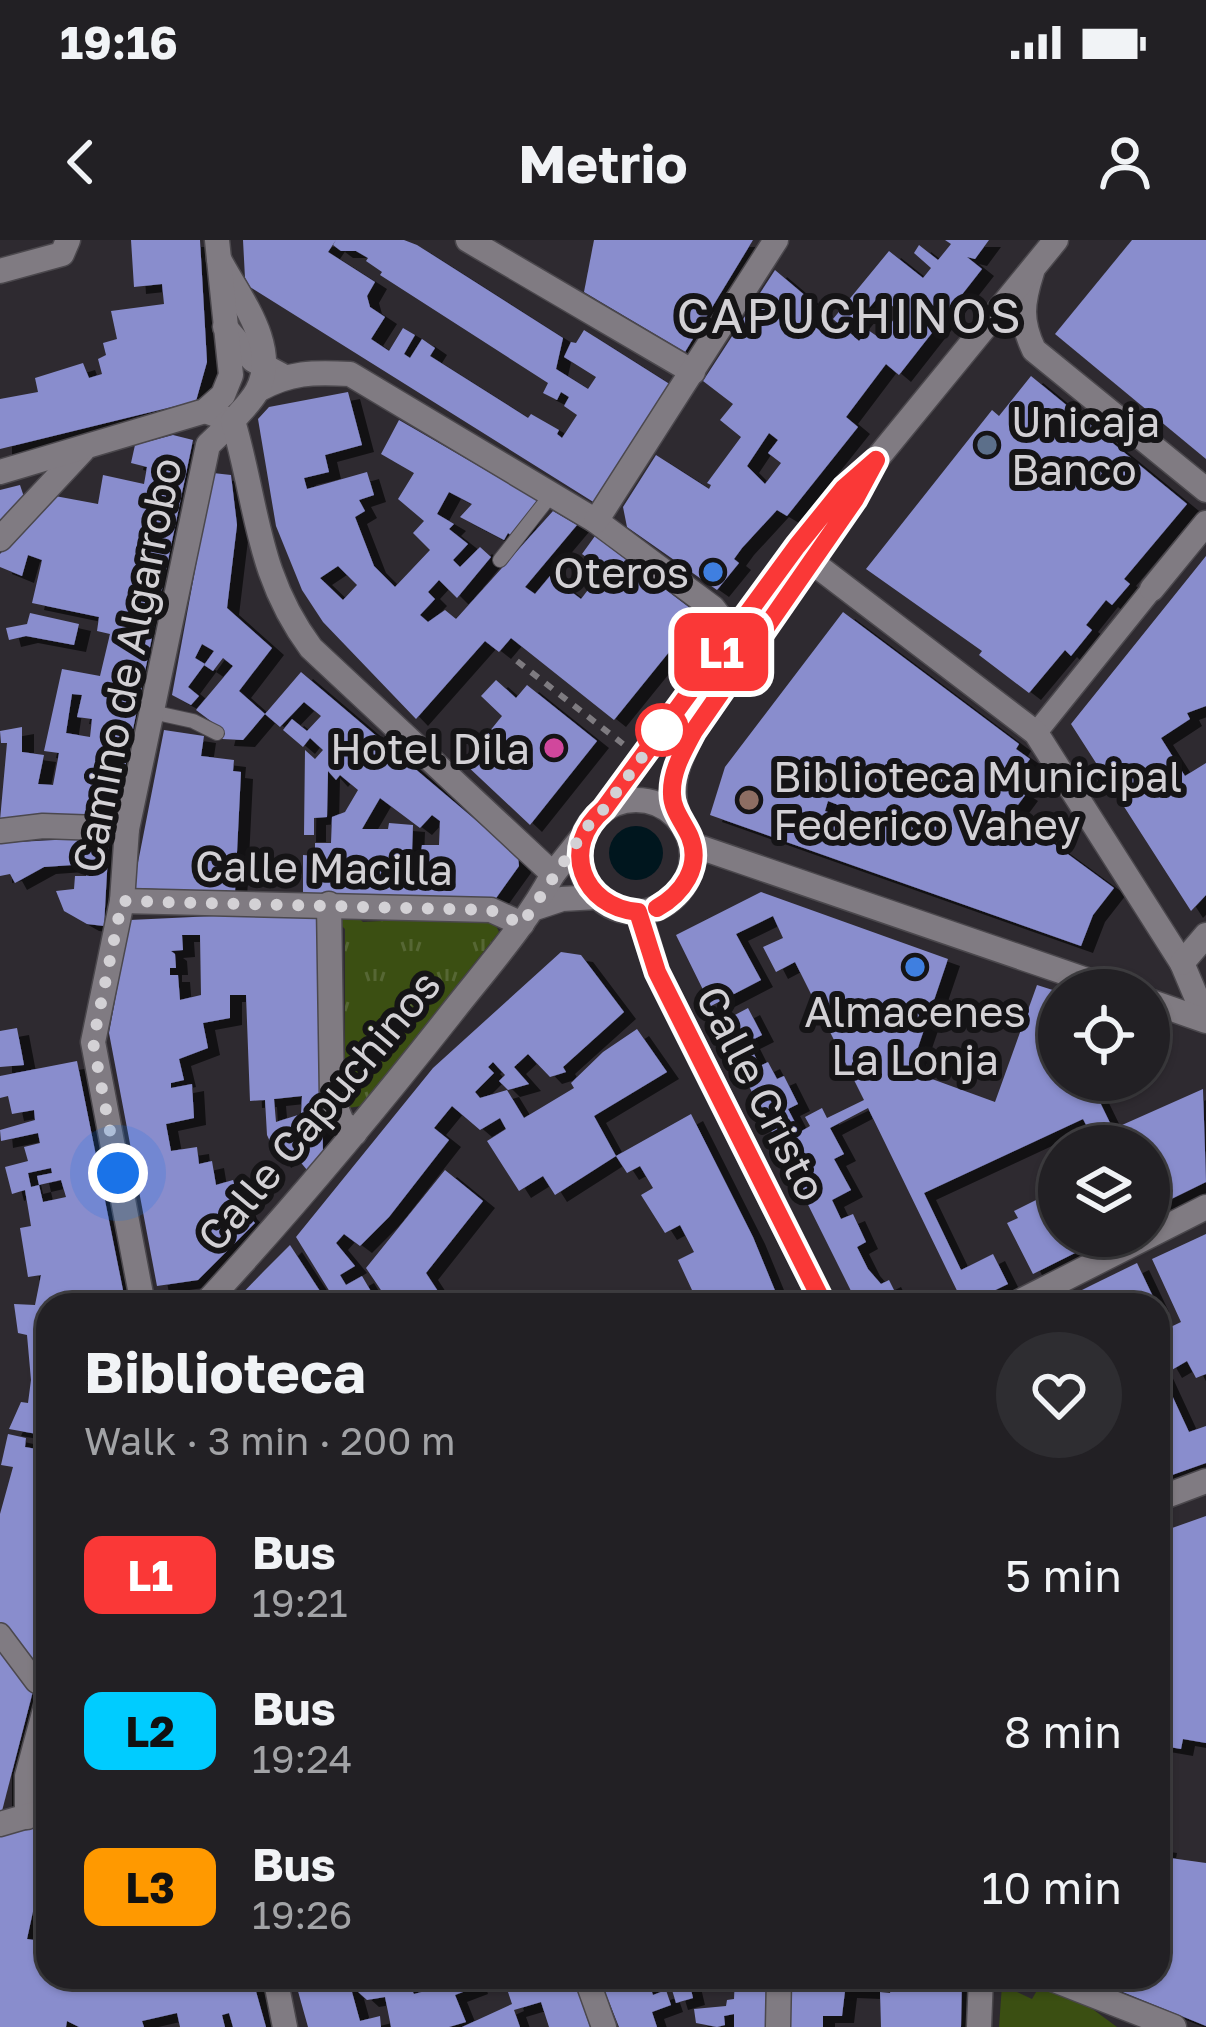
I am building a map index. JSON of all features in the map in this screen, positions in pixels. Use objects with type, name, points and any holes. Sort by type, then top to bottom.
[{"type":"street","points":[[0,272],[62,254],[68,240]]},
{"type":"street","points":[[468,240],[693,372]]},
{"type":"street","points":[[596,521],[776,240]]},
{"type":"street","points":[[876,460],[820,517],[592,820],[584,835],[581,868],[597,897],[610,906],[638,912],[657,908],[686,884],[693,845],[671,795],[678,762],[694,731],[812,562],[876,460],[1056,240]]},
{"type":"street","name":"Camino de Algarrobo","points":[[205,411],[223,395],[231,375],[218,249]]},
{"type":"street","name":"Camino de Algarrobo","points":[[140,1293],[93,1042],[122,901],[127,829],[208,445],[268,378],[255,326],[218,249]]},
{"type":"street","points":[[1032,272],[1023,298],[1022,324],[1034,350],[1206,490]]},
{"type":"street","points":[[225,327],[268,378],[304,371],[350,374],[596,521],[712,608],[722,620],[718,656]]},
{"type":"street","points":[[0,472],[205,411],[232,422],[266,568],[290,621],[311,649],[554,874]]},
{"type":"street","points":[[177,420],[201,428],[208,445]]},
{"type":"street","points":[[0,539],[83,450]]},
{"type":"street","points":[[1036,733],[1206,523]]},
{"type":"street","points":[[812,562],[1036,733],[1182,963],[1206,1020]]},
{"type":"street","points":[[604,809],[619,802],[651,801],[678,818]]},
{"type":"street","points":[[0,831],[44,826],[127,829]]},
{"type":"street","name":"Calle Capuchinos","points":[[215,1293],[398,1081],[528,916],[584,835]]},
{"type":"street","points":[[693,845],[1054,969]]},
{"type":"street","points":[[528,916],[562,899],[597,897]]},
{"type":"street","name":"Calle Macilla","points":[[122,901],[329,904],[490,910],[528,916]]},
{"type":"street","points":[[329,904],[332,1098],[342,1122],[355,1133]]},
{"type":"street","name":"Calle Cristo","points":[[638,912],[657,972],[818,1293]]},
{"type":"street","points":[[1182,963],[1206,935]]},
{"type":"street","points":[[1170,1008],[1206,1020]]},
{"type":"street","points":[[1036,1293],[1206,1207]]},
{"type":"street","points":[[1170,1494],[1206,1481]]},
{"type":"street","points":[[0,1634],[36,1682]]},
{"type":"street","points":[[0,1824],[36,1817],[27,1776],[36,1743]]},
{"type":"street","points":[[277,1989],[285,2027]]},
{"type":"street","points":[[590,1989],[604,2027]]},
{"type":"street","points":[[778,2027],[779,1989]]},
{"type":"street","points":[[979,2027],[981,1989]]},
{"type":"street","points":[[1078,1989],[1174,2027]]},
{"type":"lane","points":[[500,560],[551,495]]},
{"type":"lane","points":[[152,712],[193,721],[217,733]]},
{"type":"path","points":[[518,661],[642,758]]},
{"type":"green space","points":[[349,910],[363,922],[491,915],[499,932],[361,1106],[348,1108],[338,1098],[345,1088],[345,929],[336,920]]},
{"type":"green space","points":[[1002,1989],[1032,1999],[1038,1989],[1048,1989],[1072,1994],[1117,2027],[999,2027]]},
{"type":"water","points":[[636,826],[655,834],[663,853],[655,872],[636,880],[617,872],[609,853],[617,834]]},
{"type":"building","points":[[131,240],[200,240],[207,362],[196,401],[0,449],[0,399],[38,392],[35,378],[83,363],[89,378],[102,374],[98,359],[106,355],[103,343],[117,339],[111,311],[164,304],[162,284],[134,287]]},
{"type":"building","points":[[243,240],[336,240],[404,240],[563,338],[556,369],[588,389],[596,377],[564,357],[584,330],[671,385],[595,503],[250,287],[245,278]],"holes":[[[336,240],[333,245],[341,251],[356,251],[368,258],[380,275],[548,383],[543,393],[557,400],[561,392],[569,397],[564,406],[577,415],[562,438],[559,430],[531,414],[528,418],[430,356],[435,348],[422,339],[410,358],[404,354],[415,335],[403,328],[389,351],[371,339],[385,317],[370,307],[367,296],[375,282],[328,252]]]},
{"type":"building","points":[[594,240],[753,240],[685,352],[584,292]]},
{"type":"building","points":[[945,240],[989,240],[975,259],[967,257],[982,269],[899,375],[886,364],[846,417],[858,427],[787,516],[777,510],[742,548],[734,559],[739,563],[717,590],[627,527],[623,507],[656,455],[709,489],[707,483],[741,437],[720,420],[733,404],[703,381],[775,270],[821,309],[810,324],[830,337],[840,325],[833,319],[889,251],[923,278],[931,268],[914,253],[919,245],[938,260],[951,244]],"holes":[[[879,296],[899,311],[881,339],[868,330],[859,341],[849,332]],[[769,433],[778,440],[768,453],[781,463],[765,484],[747,466]]]},
{"type":"building","points":[[1132,240],[1206,240],[1206,459],[1055,334]]},
{"type":"building","points":[[1031,376],[1187,504],[1124,579],[1130,584],[1112,605],[1106,600],[1086,625],[1092,630],[1071,656],[1065,650],[1029,693],[979,655],[982,651],[866,569],[992,410],[999,416]]},
{"type":"building","points":[[348,392],[362,445],[325,455],[329,472],[304,478],[307,489],[367,472],[374,495],[359,500],[365,511],[355,517],[374,566],[395,587],[430,550],[413,533],[424,521],[398,499],[414,473],[381,454],[399,420],[537,500],[520,529],[504,540],[460,517],[472,504],[449,492],[437,514],[454,524],[449,529],[468,544],[453,560],[460,567],[480,547],[491,557],[457,598],[439,580],[428,592],[435,599],[420,615],[428,622],[445,610],[456,619],[553,511],[577,525],[525,587],[535,594],[550,576],[581,599],[594,582],[583,574],[592,561],[582,554],[595,536],[699,615],[614,720],[511,638],[499,652],[485,641],[416,719],[323,622],[302,590],[276,526],[258,419],[269,407]],"holes":[[[338,566],[357,585],[343,600],[320,578]]]},
{"type":"building","points":[[173,435],[193,440],[115,816],[31,815],[0,820],[7,743],[1,743],[0,731],[22,727],[22,752],[44,755],[38,784],[53,785],[59,753],[44,751],[62,669],[100,676],[110,634],[97,631],[99,617],[32,603],[42,560],[28,555],[22,576],[0,567],[0,554],[55,496],[98,504],[103,475],[144,484],[147,467],[131,463],[135,445]],"holes":[[[72,694],[82,695],[77,717],[92,719],[90,737],[66,733]]]},
{"type":"building","points":[[213,473],[231,475],[237,525],[227,608],[272,648],[239,691],[265,714],[243,740],[222,739],[224,731],[196,710],[233,666],[223,658],[213,671],[204,665],[188,687],[199,696],[191,705],[172,695]],"holes":[[[202,644],[214,651],[205,664],[195,658]]]},
{"type":"building","points":[[20,485],[25,500],[0,527],[0,490]]},
{"type":"building","points":[[1206,556],[1206,706],[1187,713],[1190,719],[1161,738],[1185,776],[1206,763],[1206,895],[1191,911],[1071,724]]},
{"type":"building","points":[[843,612],[1019,744],[1016,749],[1030,759],[1011,784],[1026,794],[1012,813],[1114,888],[1093,915],[1081,946],[710,815],[725,767]],"holes":[[[828,801],[866,816],[863,825],[825,811]]]},
{"type":"building","points":[[30,613],[79,624],[74,645],[26,636],[9,640],[6,628],[27,624]]},
{"type":"building","points":[[301,672],[518,856],[519,866],[494,901],[303,893],[303,855],[315,856],[315,843],[331,843],[332,817],[345,812],[358,790],[328,771],[327,817],[314,818],[314,835],[304,835],[305,750],[315,759],[323,750],[310,738],[303,747],[283,730],[292,719],[307,731],[321,716],[304,702],[280,727],[265,714]],"holes":[[[380,798],[420,828],[432,815],[440,821],[439,845],[422,845],[421,852],[412,852],[413,825],[389,823],[388,829],[362,829]]]},
{"type":"building","points":[[496,680],[516,698],[527,685],[597,741],[530,825],[464,763],[502,716],[481,696]]},
{"type":"building","points":[[164,730],[204,736],[201,756],[234,760],[233,771],[241,772],[235,892],[133,888]]},
{"type":"building","points":[[109,837],[104,926],[87,924],[64,911],[56,891],[74,889],[75,876],[86,876],[87,864],[44,867],[15,883],[10,874],[0,876],[0,843]]},
{"type":"building","points":[[761,892],[948,959],[910,1071],[995,1102],[1038,985],[1038,1101],[1099,1101],[1111,1125],[1086,1125],[1083,1119],[1070,1125],[1038,1125],[1038,1140],[924,1193],[961,1270],[993,1254],[1008,1284],[989,1293],[958,1293],[868,1108],[830,1128],[844,1154],[834,1159],[851,1190],[832,1200],[841,1219],[853,1214],[866,1242],[857,1247],[868,1269],[881,1284],[889,1280],[896,1293],[852,1293],[718,1024],[748,1008],[762,1035],[748,1042],[760,1066],[768,1062],[777,1079],[784,1076],[798,1104],[788,1109],[800,1132],[810,1126],[805,1117],[822,1108],[827,1118],[864,1100],[795,962],[776,972],[763,947],[783,938],[773,916],[736,934],[761,980],[711,1006],[676,935]]},
{"type":"building","points":[[319,911],[323,1153],[307,1170],[293,1153],[279,1161],[267,1135],[265,1100],[250,1101],[246,995],[230,995],[230,1018],[203,1023],[208,1048],[179,1059],[184,1080],[171,1083],[171,1088],[192,1084],[194,1118],[166,1124],[171,1151],[197,1147],[199,1164],[212,1161],[216,1185],[233,1180],[245,1212],[255,1223],[198,1280],[157,1286],[109,1033],[130,920]],"holes":[[[182,935],[200,935],[201,995],[180,1000],[178,975],[170,975],[170,968],[176,968],[171,951],[183,950]],[[302,1096],[301,1114],[276,1122],[274,1099]]]},
{"type":"building","points":[[561,952],[581,955],[624,1012],[563,1067],[566,1072],[550,1077],[528,1054],[514,1067],[529,1084],[508,1090],[499,1081],[505,1075],[493,1062],[488,1067],[494,1073],[475,1092],[480,1098],[507,1090],[524,1118],[574,1088],[571,1083],[603,1052],[637,1029],[667,1072],[594,1116],[616,1156],[555,1195],[543,1176],[519,1191],[487,1141],[506,1129],[500,1118],[480,1130],[452,1106],[434,1128],[449,1140],[389,1217],[360,1246],[344,1234],[336,1243],[355,1266],[340,1275],[346,1285],[362,1276],[372,1293],[331,1293],[296,1237],[433,1068]]},
{"type":"building","points":[[17,1028],[24,1065],[0,1067],[0,1031]]},
{"type":"building","points":[[77,1061],[124,1293],[37,1293],[41,1275],[28,1277],[20,1228],[31,1226],[25,1190],[12,1194],[5,1167],[28,1161],[24,1147],[40,1143],[38,1133],[1,1141],[0,1130],[35,1120],[34,1110],[12,1114],[8,1096],[0,1098],[0,1076]],"holes":[[[51,1168],[52,1173],[37,1176],[39,1185],[31,1187],[28,1173]],[[61,1180],[66,1197],[43,1202],[39,1185]]]},
{"type":"building","points":[[1203,1089],[1206,1182],[1170,1200],[1170,1125],[1122,1125]]},
{"type":"building","points":[[691,1114],[776,1293],[693,1293],[678,1260],[694,1252],[680,1225],[665,1233],[641,1195],[653,1188],[640,1166],[627,1173],[616,1156]]},
{"type":"building","points":[[445,1170],[483,1201],[426,1273],[439,1293],[383,1293],[366,1268]]},
{"type":"building","points":[[1038,1199],[1038,1257],[1067,1257],[1033,1274],[1007,1223],[1018,1218],[1014,1211]]},
{"type":"building","points":[[1206,1234],[1206,1374],[1196,1378],[1187,1361],[1170,1371],[1170,1327],[1181,1322],[1152,1259],[1170,1257],[1170,1251]]},
{"type":"building","points":[[290,1245],[321,1293],[243,1293]]},
{"type":"building","points":[[1137,1263],[1151,1293],[1076,1293]]},
{"type":"building","points":[[36,1300],[36,1434],[9,1429],[21,1402],[28,1403],[31,1380],[27,1335],[18,1333],[14,1304],[35,1305]]},
{"type":"building","points":[[1170,1391],[1189,1432],[1206,1426],[1206,1463],[1170,1476]]},
{"type":"building","points":[[8,1434],[26,1438],[25,1447],[36,1449],[36,1667],[27,1663],[0,1623],[0,1514],[13,1467],[1,1465]]},
{"type":"building","points":[[1206,1516],[1206,1743],[1183,1739],[1181,1749],[1170,1747],[1170,1529]]},
{"type":"building","points":[[0,1647],[33,1691],[2,1811],[0,1811]]},
{"type":"building","points":[[36,1825],[36,1898],[27,1939],[36,1940],[36,1989],[255,1989],[266,2027],[233,2027],[229,2013],[222,2015],[225,2027],[180,2027],[177,2013],[142,2021],[144,2027],[79,2027],[67,2021],[66,2027],[0,2027],[0,1835]]},
{"type":"building","points":[[1170,1858],[1206,1863],[1206,2026],[1115,1989],[1170,1989]]},
{"type":"building","points":[[297,1989],[411,1989],[414,1994],[429,1989],[471,1989],[455,1995],[466,2022],[449,2027],[391,2027],[385,1997],[367,2000],[356,1990],[352,1992],[360,2021],[380,2016],[381,2027],[308,2027]]},
{"type":"building","points":[[507,1989],[577,1989],[590,2027],[549,2027],[541,2002],[514,2010],[520,2027],[462,2027],[512,2004]]},
{"type":"building","points":[[604,1989],[651,1989],[653,1995],[666,1990],[671,2005],[652,2012],[657,2027],[619,2027]]},
{"type":"building","points":[[672,1989],[691,1989],[693,1998],[676,2003]]},
{"type":"building","points":[[734,1989],[771,1989],[770,2027],[734,2027],[734,2014],[724,2016],[725,2025],[717,2027],[696,2023],[694,2009],[726,2006],[727,2000],[734,1999]]},
{"type":"building","points":[[788,1989],[869,1989],[845,1991],[842,2016],[823,2016],[823,2027],[786,2027]]},
{"type":"building","points":[[891,1989],[962,1989],[961,2027],[881,2027],[880,1992]]},
{"type":"bus line","name":"L1","points":[[657,908],[686,884],[692,866],[693,845],[671,795],[678,762],[694,731],[855,499],[876,460],[844,488],[797,546],[592,820],[580,851],[581,868],[597,897],[610,906],[638,912],[657,972],[818,1293]]},
{"type":"place","name":"Unicaja Banco","points":[[987,445]]},
{"type":"place","name":"Oteros","points":[[713,572]]},
{"type":"place","name":"Hotel Dila","points":[[554,748]]},
{"type":"place","name":"Biblioteca Municipal Federico Vahey","points":[[749,800]]},
{"type":"place","name":"Almacenes La Lonja","points":[[915,967]]},
{"type":"district","name":"CAPUCHINOS","points":[[850,315]]},
{"type":"route","points":[[118,1173],[93,1042],[122,901],[490,910],[522,924],[592,820],[662,730]]}]
